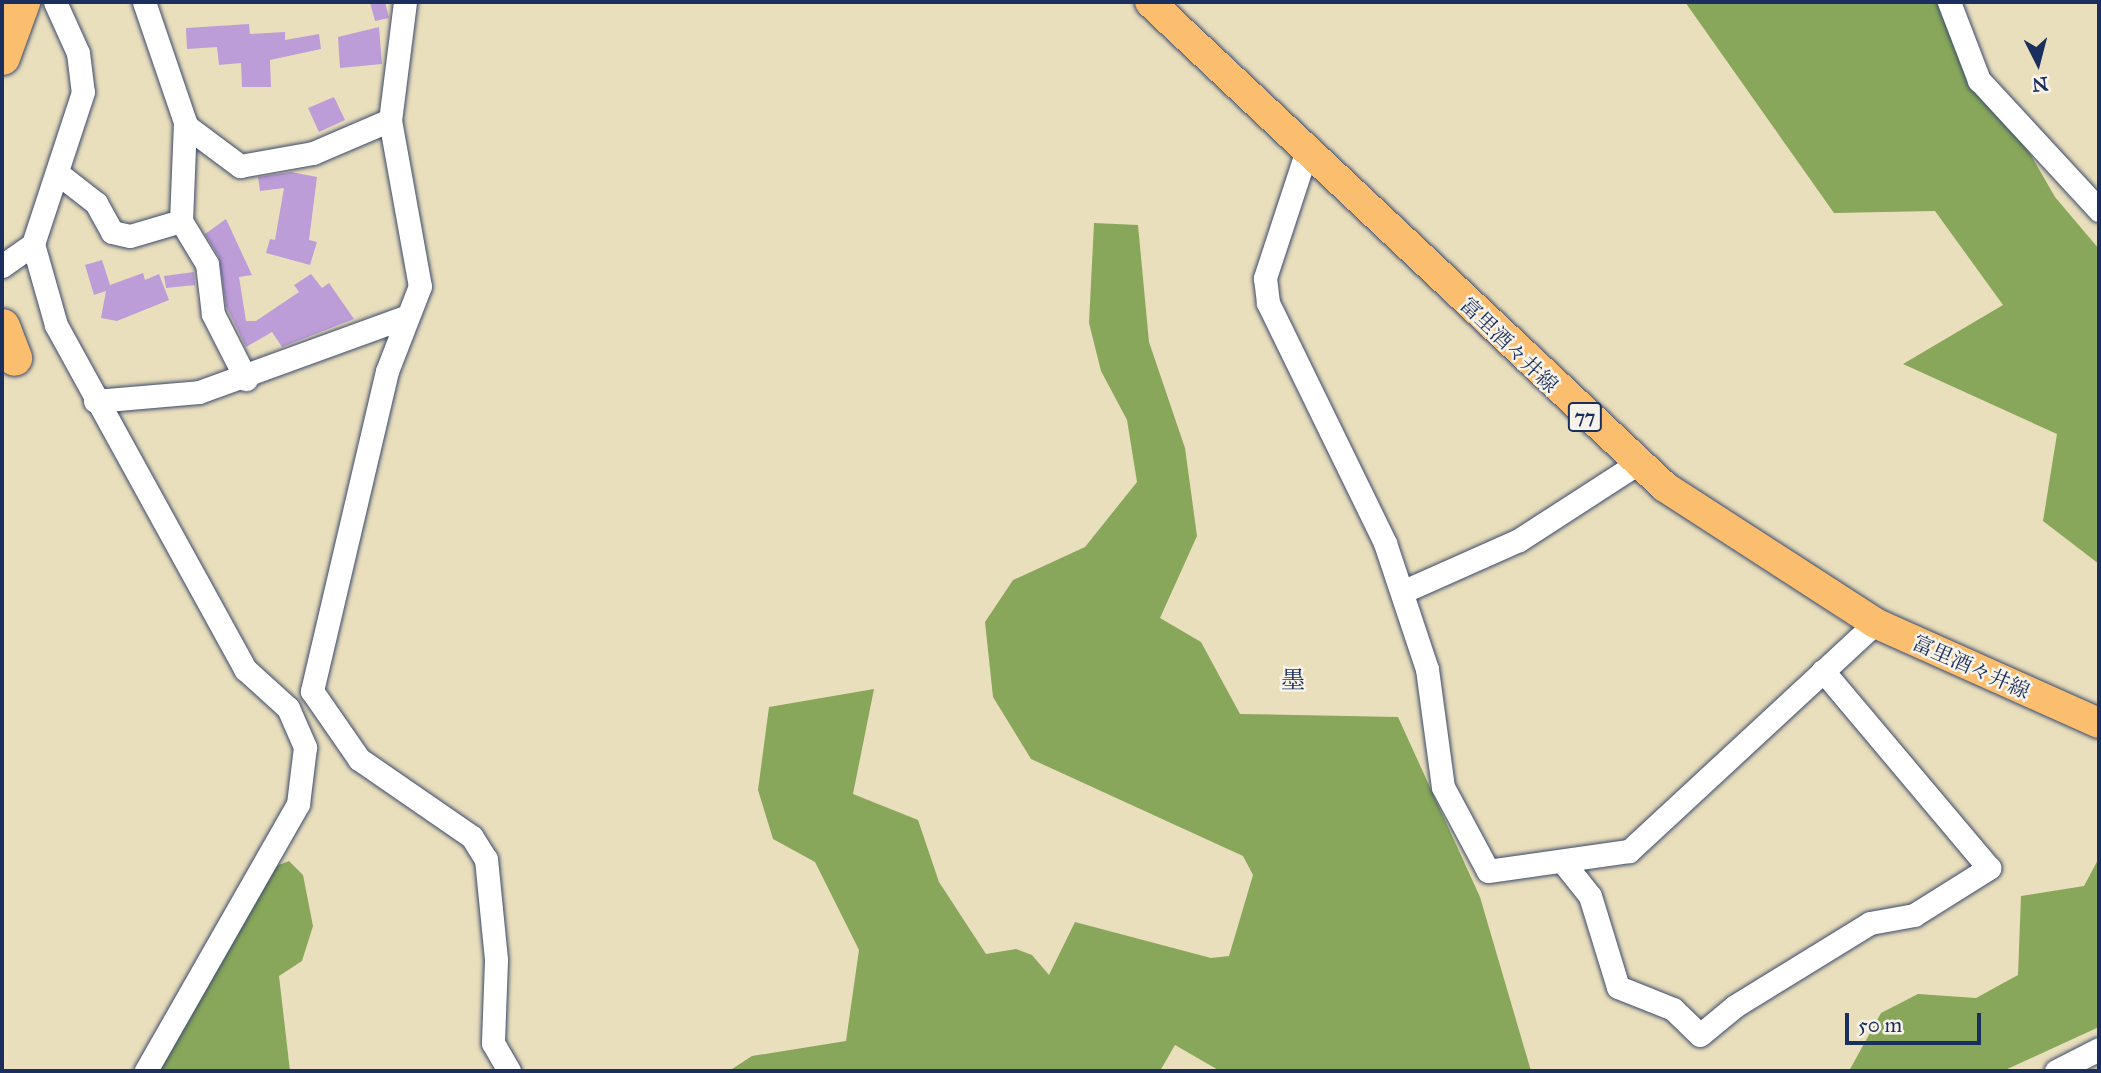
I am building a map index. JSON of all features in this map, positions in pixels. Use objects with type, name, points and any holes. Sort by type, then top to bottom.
[{"type":"highway","points":[[2,57],[22,2]]},
{"type":"highway","points":[[2,326],[14,358]]},
{"type":"main road","name":"富里酒々井線","points":[[1150,2],[1638,463],[1735,537],[1875,623],[2099,723]]},
{"type":"street","points":[[8,262],[33,244],[60,176],[83,92],[78,53],[55,2]]},
{"type":"street","points":[[144,2],[185,125],[181,221],[206,264],[213,314],[246,379]]},
{"type":"street","points":[[405,2],[390,120],[419,257],[420,286],[387,371],[312,691],[359,759],[472,837],[486,859],[496,960],[492,1043],[509,1071]]},
{"type":"street","points":[[1949,2],[1979,80],[2099,210]]},
{"type":"street","points":[[185,125],[240,166],[313,153],[390,120]]},
{"type":"street","points":[[1307,150],[1265,278],[1268,303],[1349,462],[1402,592],[1427,669],[1443,787],[1488,872],[1629,851],[1875,623]]},
{"type":"street","points":[[60,176],[96,203],[112,232],[130,236],[181,221]]},
{"type":"street","points":[[33,244],[56,324],[95,401],[245,669],[278,699],[302,734],[305,786],[146,1071]]},
{"type":"street","points":[[95,401],[199,392],[246,379],[408,316]]},
{"type":"street","points":[[1402,592],[1519,540],[1638,463]]},
{"type":"street","points":[[1563,862],[1590,896],[1618,988],[1673,1009],[1700,1035],[1735,1006],[1870,923],[1914,915],[1989,868],[1823,671]]},
{"type":"street","points":[[278,699],[312,691]]},
{"type":"street","points":[[2056,1071],[2099,1049]]},
{"type":"green space","points":[[1685,2],[1943,2],[2055,197],[2099,249],[2099,564],[2043,521],[2057,434],[1903,364],[2003,305],[1935,211],[1834,213]]},
{"type":"green space","points":[[1094,223],[1138,225],[1149,342],[1185,448],[1197,536],[1160,618],[1201,642],[1240,714],[1398,717],[1480,897],[1531,1071],[1220,1071],[1175,1045],[1160,1071],[729,1071],[752,1056],[846,1041],[859,950],[815,862],[773,839],[758,790],[769,707],[874,689],[853,794],[918,820],[939,882],[986,954],[1016,949],[1032,955],[1049,975],[1075,922],[1211,958],[1229,956],[1253,875],[1243,856],[1031,759],[993,697],[985,622],[1013,580],[1085,547],[1137,482],[1127,420],[1101,371],[1089,323]]},
{"type":"green space","points":[[2099,858],[2099,1027],[2003,1071],[1849,1071],[1881,1013],[1918,994],[1976,998],[2018,975],[2021,896],[2084,886]]},
{"type":"green space","points":[[289,861],[303,875],[313,926],[302,961],[279,976],[290,1071],[156,1071],[271,868]]},
{"type":"building","points":[[370,2],[385,2],[389,18],[375,21]]},
{"type":"building","points":[[249,24],[250,34],[285,32],[285,40],[319,34],[321,49],[270,60],[271,87],[242,87],[241,63],[219,65],[217,47],[187,49],[186,28]]},
{"type":"building","points":[[379,27],[382,64],[340,68],[338,37]]},
{"type":"building","points":[[334,97],[345,120],[319,132],[308,108]]},
{"type":"building","points":[[291,172],[317,177],[309,240],[317,242],[310,265],[266,253],[270,239],[275,240],[284,188],[260,191],[258,177]]},
{"type":"building","points":[[226,219],[252,275],[239,277],[246,321],[256,321],[299,292],[294,285],[311,274],[322,288],[329,283],[354,319],[282,347],[272,332],[246,347],[226,306],[219,257],[205,234]]},
{"type":"building","points":[[102,260],[110,285],[143,273],[145,280],[159,274],[169,300],[117,321],[101,318],[106,291],[94,295],[85,265]]},
{"type":"building","points":[[194,272],[195,285],[166,288],[164,276]]},
{"type":"district","name":"墨","points":[[1293,681]]}]
